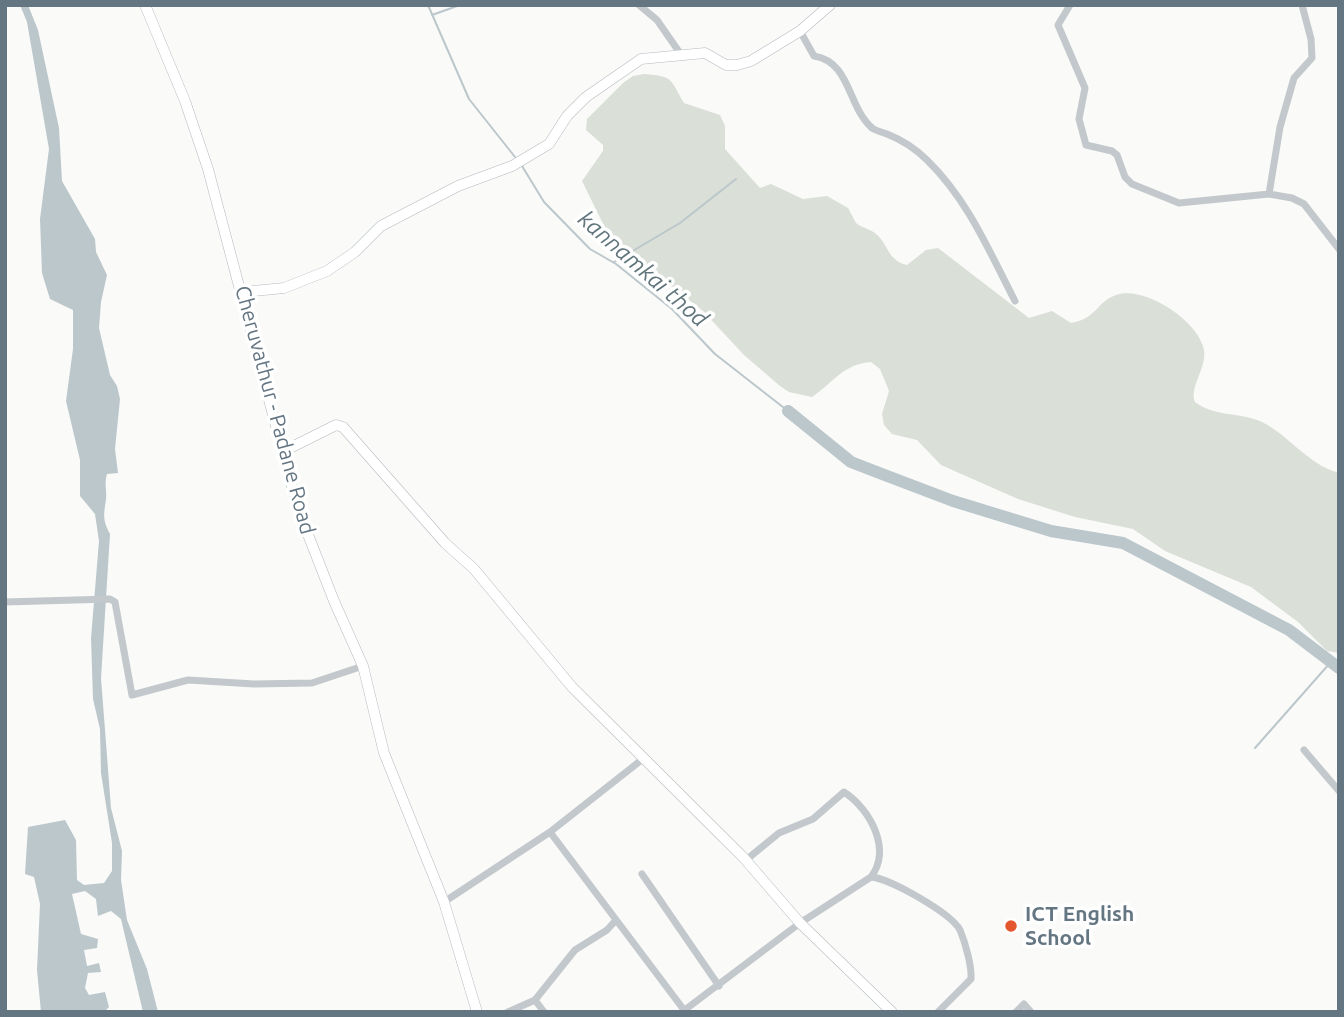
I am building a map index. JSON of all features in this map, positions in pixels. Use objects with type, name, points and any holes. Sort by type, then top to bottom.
[{"type":"street","name":"Cheruvathur - Padane Road","points":[[145,5],[194,126],[243,292],[282,452],[316,558],[363,666],[391,775],[419,835],[444,902],[477,1012]]},
{"type":"street","points":[[639,5],[657,20],[682,57]]},
{"type":"street","points":[[243,292],[284,288],[327,271],[391,220],[458,186],[512,166],[549,144],[567,116],[586,97],[641,59],[705,53],[726,65],[737,65],[751,61],[800,31],[830,5]]},
{"type":"street","points":[[1070,5],[1058,25],[1085,88],[1079,119],[1086,145],[1112,150],[1117,155],[1125,177],[1132,184],[1179,203],[1269,194],[1292,198],[1304,204],[1339,249]]},
{"type":"street","points":[[1269,194],[1280,127],[1294,78],[1312,58],[1311,39],[1302,5]]},
{"type":"street","points":[[800,31],[814,56],[833,63],[841,73],[874,130],[905,142],[926,159],[959,197],[983,234],[985,247],[1014,301]]},
{"type":"street","points":[[282,452],[336,425],[343,427],[445,543],[474,569],[548,660],[746,860],[800,923],[890,1011]]},
{"type":"street","points":[[5,602],[110,599],[117,605],[132,695],[188,680],[254,684],[312,683],[363,666]]},
{"type":"street","points":[[1304,750],[1339,791]]},
{"type":"street","points":[[444,902],[550,832],[644,758]]},
{"type":"street","points":[[550,832],[683,1011],[800,923],[871,877],[876,870],[881,847],[863,811],[844,792],[813,819],[779,833],[746,860]]},
{"type":"street","points":[[642,874],[719,986]]},
{"type":"street","points":[[871,877],[893,883],[946,917],[960,930],[971,979],[937,1012]]},
{"type":"street","points":[[508,1012],[534,1000],[575,950],[607,930],[616,920]]},
{"type":"street","points":[[534,1000],[544,1012]]},
{"type":"street","points":[[1016,1012],[1024,1004],[1031,1012]]},
{"type":"shaded area","points":[[20,5],[28,5],[38,30],[59,128],[62,181],[95,239],[96,252],[107,275],[99,328],[110,375],[117,386],[120,399],[115,449],[118,473],[107,474],[106,481],[104,516],[110,534],[101,678],[111,808],[122,851],[121,880],[127,920],[147,969],[158,1012],[143,1012],[121,919],[111,911],[98,916],[96,899],[85,891],[72,894],[81,934],[98,939],[97,948],[84,950],[87,966],[99,963],[101,972],[88,973],[85,988],[89,995],[105,992],[109,1007],[104,1012],[41,1012],[37,970],[40,904],[34,877],[25,874],[28,827],[65,820],[76,840],[77,880],[84,885],[104,883],[112,871],[112,843],[101,773],[100,729],[93,699],[91,638],[99,541],[95,514],[80,496],[80,460],[66,401],[73,349],[73,310],[50,299],[42,273],[40,219],[49,149],[27,22]]},
{"type":"shaded area","points":[[644,74],[667,78],[684,103],[720,115],[725,126],[725,149],[760,188],[771,184],[803,199],[827,196],[848,208],[856,223],[876,234],[900,263],[907,265],[926,250],[938,248],[1029,318],[1052,311],[1071,323],[1080,321],[1109,298],[1128,293],[1155,300],[1181,317],[1200,339],[1204,350],[1203,364],[1194,390],[1195,402],[1211,410],[1262,422],[1317,463],[1339,473],[1339,653],[1327,651],[1298,622],[1251,587],[1165,551],[1133,529],[1075,517],[1018,499],[941,465],[917,440],[892,434],[884,425],[882,414],[889,391],[880,369],[871,362],[846,370],[812,397],[789,392],[780,386],[744,355],[703,311],[610,238],[582,181],[603,151],[603,145],[586,130],[587,119],[623,83],[633,76]]},
{"type":"waterway","name":"kannamkai thod","points":[[428,5],[469,99],[515,157]]},
{"type":"waterway","points":[[432,15],[460,5]]},
{"type":"waterway","name":"kannamkai thod","points":[[522,166],[544,202],[590,249],[616,264],[672,309],[715,354],[788,411]]},
{"type":"waterway","points":[[614,262],[680,223],[736,179]]},
{"type":"waterway","points":[[788,411],[851,462],[953,501],[1051,531],[1123,543],[1289,630],[1339,668]]},
{"type":"waterway","points":[[1255,748],[1330,663]]},
{"type":"place","name":"ICT English School","points":[[1011,926]]}]
